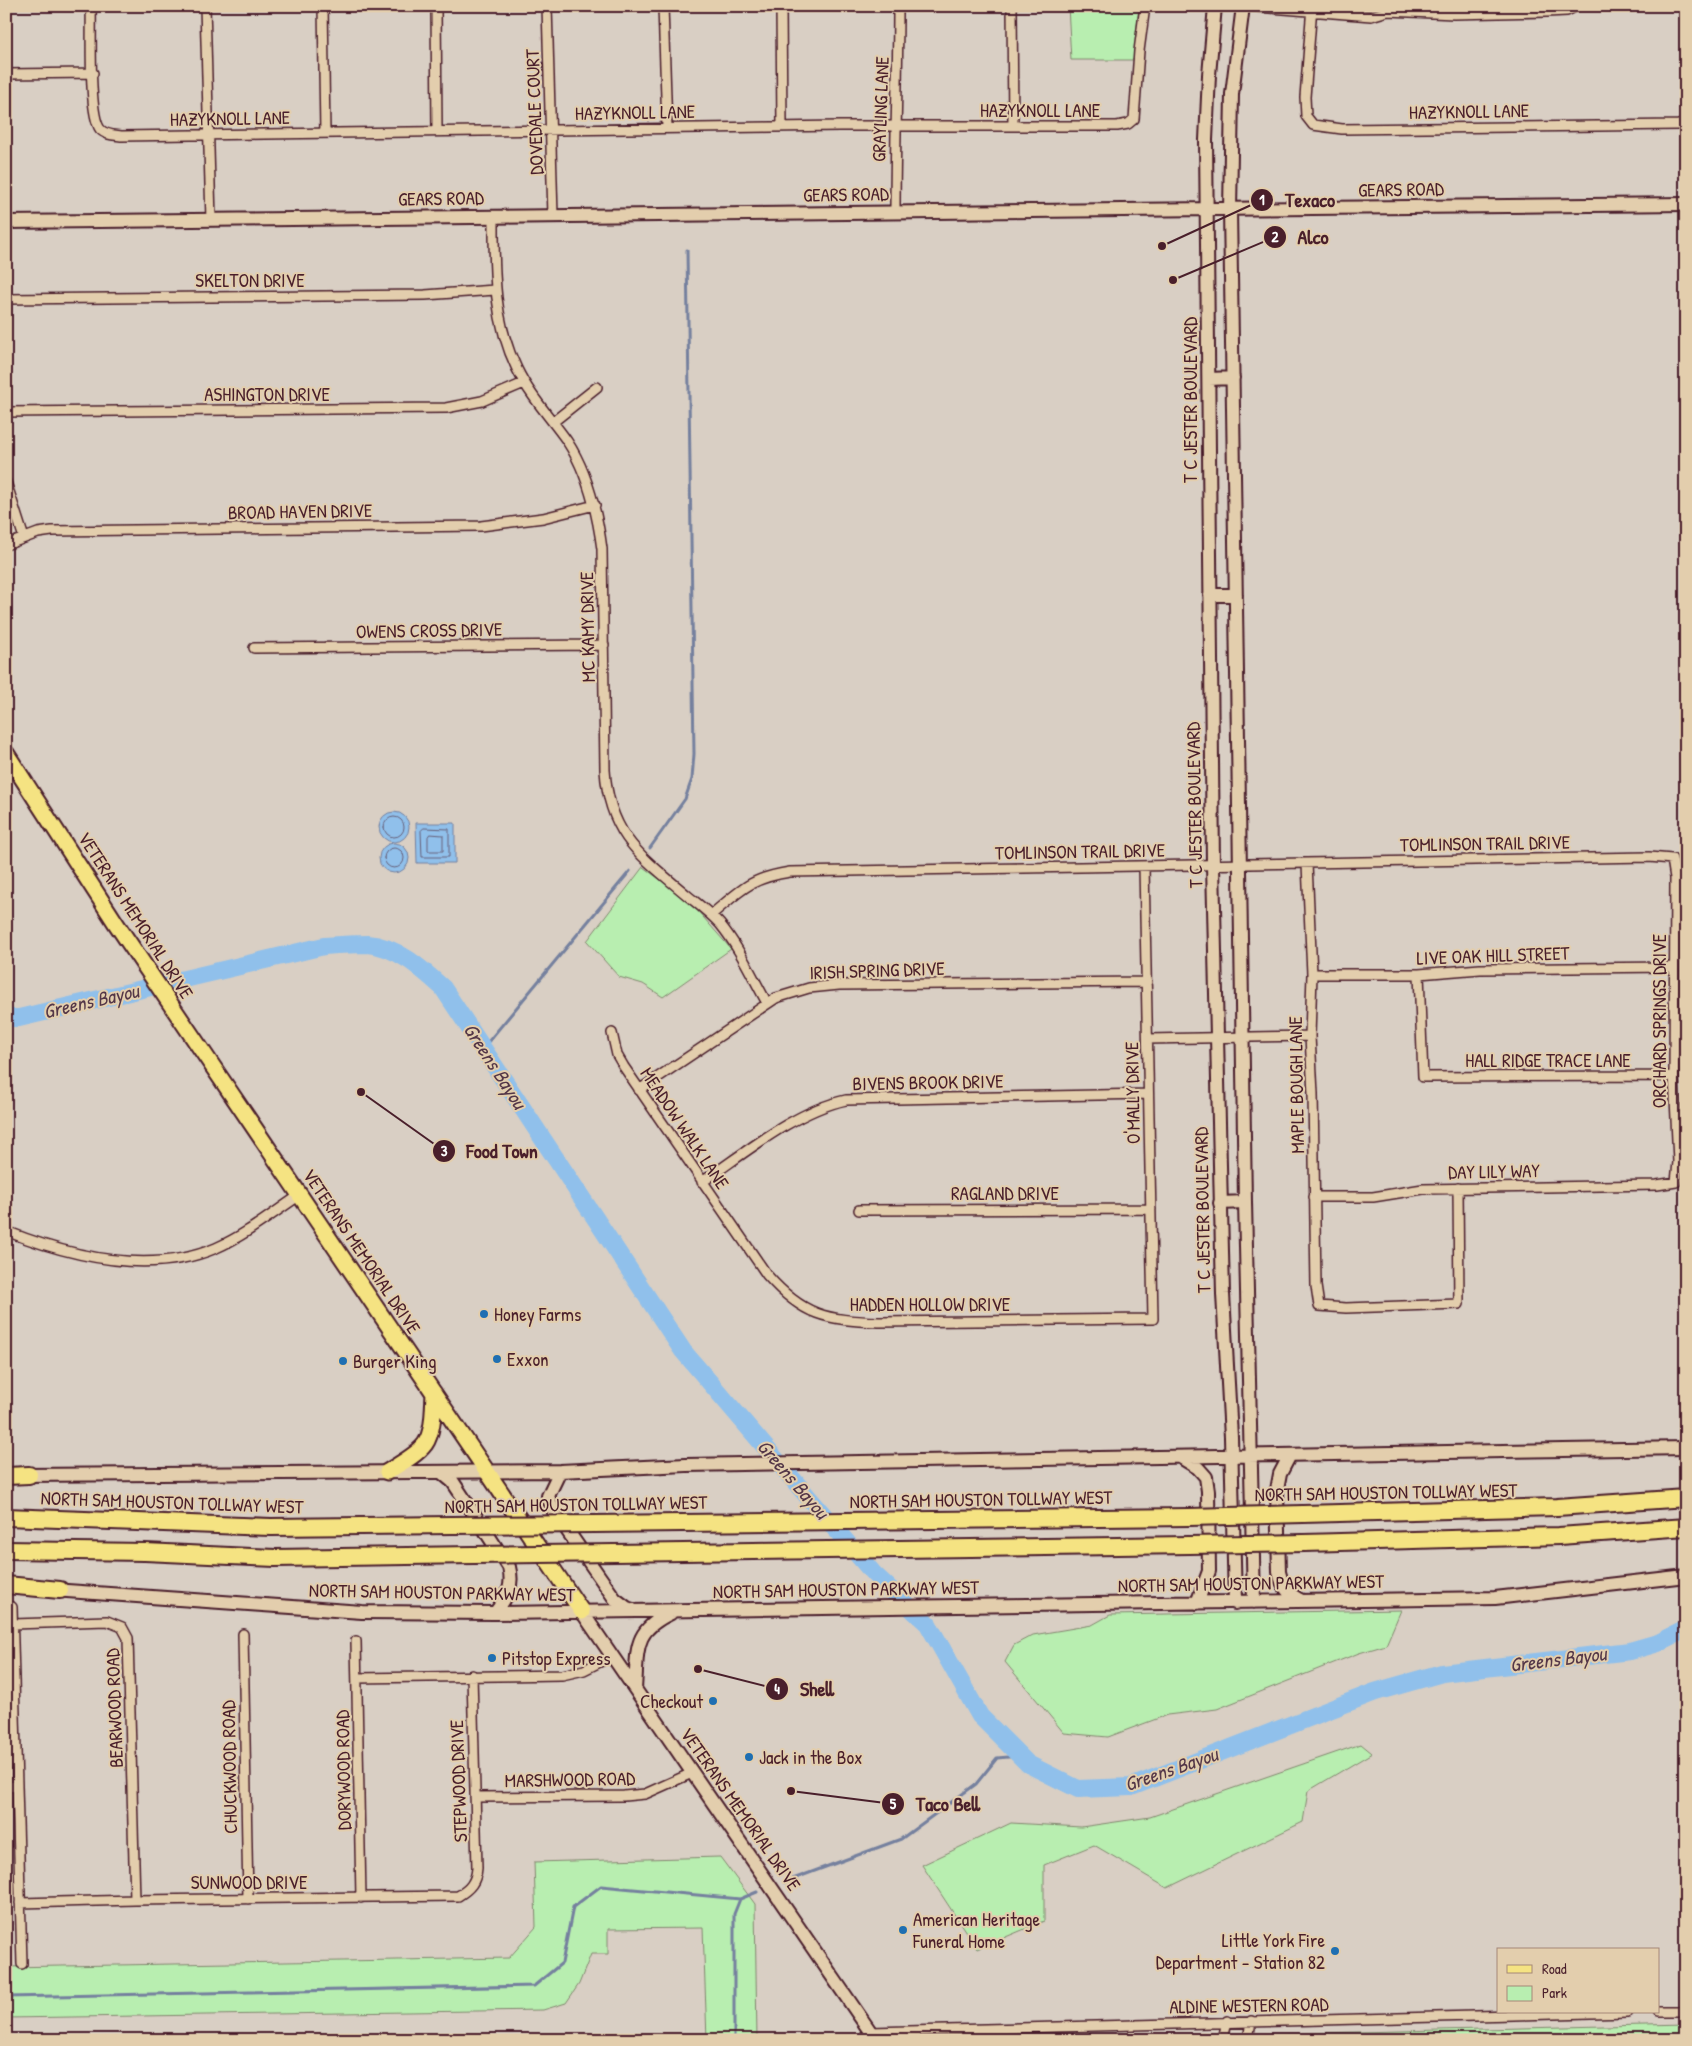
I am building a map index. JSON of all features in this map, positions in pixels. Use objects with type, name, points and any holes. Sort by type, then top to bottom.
[{"type":"highway","points":[[6,1476],[29,1474]]},
{"type":"highway","name":"NORTH SAM HOUSTON TOLLWAY WEST","points":[[6,1517],[271,1527],[594,1524],[1302,1514],[1556,1507],[1686,1498]]},
{"type":"highway","points":[[6,1550],[145,1552],[275,1558],[1304,1543],[1559,1536],[1686,1527]]},
{"type":"highway","points":[[6,1587],[60,1590]]},
{"type":"main road","name":"T C JESTER BOULEVARD","points":[[1214,6],[1208,75],[1206,140],[1213,865],[1220,1202],[1232,1456],[1235,1603]]},
{"type":"main road","points":[[1244,6],[1232,94],[1230,210],[1242,1038],[1254,1602]]},
{"type":"main road","name":"GEARS ROAD","points":[[6,222],[1686,204]]},
{"type":"main road","points":[[1209,379],[1233,378]]},
{"type":"main road","points":[[1210,595],[1236,595]]},
{"type":"main road","name":"VETERANS MEMORIAL DRIVE","points":[[6,753],[181,1019],[582,1612],[873,2036]]},
{"type":"main road","points":[[1220,1202],[1245,1202]]},
{"type":"main road","points":[[387,1472],[418,1451],[426,1442],[431,1424],[434,1393]]},
{"type":"main road","points":[[29,1474],[560,1471],[686,1465],[1686,1448]]},
{"type":"main road","points":[[1290,1455],[1280,1474],[1278,1490],[1279,1572],[1282,1585],[1290,1595],[1304,1601]]},
{"type":"main road","points":[[1180,1456],[1198,1468],[1206,1477],[1208,1491],[1208,1571],[1197,1603]]},
{"type":"main road","points":[[560,1471],[548,1496],[553,1510],[615,1599],[627,1608],[636,1611]]},
{"type":"main road","points":[[442,1472],[454,1482],[509,1567],[512,1579],[506,1599],[495,1614]]},
{"type":"main road","name":"NORTH SAM HOUSTON PARKWAY WEST","points":[[60,1590],[362,1612],[495,1614],[1495,1598],[1686,1576]]},
{"type":"main road","points":[[635,1689],[638,1649],[643,1633],[654,1621],[675,1611]]},
{"type":"street","points":[[6,74],[93,73],[92,6]]},
{"type":"street","points":[[205,6],[210,220]]},
{"type":"street","points":[[323,6],[325,133]]},
{"type":"street","points":[[436,6],[437,131]]},
{"type":"street","name":"DOVEDALE COURT","points":[[547,6],[553,216]]},
{"type":"street","points":[[663,6],[667,128]]},
{"type":"street","points":[[781,6],[782,127]]},
{"type":"street","name":"GRAYLING LANE","points":[[895,212],[898,6]]},
{"type":"street","points":[[1012,6],[1013,126]]},
{"type":"street","name":"HAZYKNOLL LANE","points":[[93,73],[96,121],[100,130],[106,134],[121,136],[667,128],[1118,126],[1128,124],[1134,119],[1139,51],[1145,6]]},
{"type":"street","points":[[1244,6],[1312,9],[1371,16],[1388,11],[1567,11],[1578,6]]},
{"type":"street","points":[[1377,6],[1388,11]]},
{"type":"street","name":"HAZYKNOLL LANE","points":[[1312,9],[1306,116],[1313,124],[1331,128],[1678,125],[1686,123]]},
{"type":"street","name":"MC KAMY DRIVE","points":[[494,216],[495,290],[503,331],[524,383],[568,443],[580,464],[594,505],[602,549],[605,770],[607,797],[612,813],[629,842],[641,855],[711,914],[734,943],[766,1003]]},
{"type":"street","name":"SKELTON DRIVE","points":[[6,299],[425,295],[495,290]]},
{"type":"street","name":"ASHINGTON DRIVE","points":[[6,412],[446,408],[482,401],[524,383]]},
{"type":"street","points":[[553,422],[597,387]]},
{"type":"street","points":[[6,482],[24,538]]},
{"type":"street","name":"BROAD HAVEN DRIVE","points":[[6,545],[52,531],[70,530],[481,526],[543,518],[594,505]]},
{"type":"street","name":"OWENS CROSS DRIVE","points":[[254,648],[604,645]]},
{"type":"street","name":"TOMLINSON TRAIL DRIVE","points":[[711,914],[744,887],[756,880],[770,875],[790,872],[1307,864],[1464,859],[1649,857],[1672,859]]},
{"type":"street","name":"ORCHARD SPRINGS DRIVE","points":[[1672,859],[1675,878],[1674,1076],[1678,1162],[1676,1182]]},
{"type":"street","name":"MAPLE BOUGH LANE","points":[[1307,864],[1312,974],[1310,1036],[1313,1094],[1316,1286],[1319,1306],[1346,1308],[1459,1304],[1458,1188]]},
{"type":"street","name":"O'MALLY DRIVE","points":[[1144,866],[1153,1319]]},
{"type":"street","name":"LIVE OAK HILL STREET","points":[[1312,974],[1419,974],[1480,969],[1674,967]]},
{"type":"street","name":"HALL RIDGE TRACE LANE","points":[[1419,974],[1424,1077],[1674,1076]]},
{"type":"street","name":"IRISH SPRING DRIVE","points":[[639,1090],[766,1003],[791,992],[823,986],[1146,982]]},
{"type":"street","name":"MEADOW WALK LANE","points":[[612,1033],[617,1055],[639,1090],[741,1238]]},
{"type":"street","points":[[1148,1039],[1310,1036]]},
{"type":"street","name":"BIVENS BROOK DRIVE","points":[[702,1182],[809,1112],[826,1104],[846,1100],[1148,1094]]},
{"type":"street","name":"DAY LILY WAY","points":[[1314,1197],[1373,1197],[1423,1189],[1657,1185],[1676,1182]]},
{"type":"street","points":[[6,1231],[84,1256],[121,1260],[173,1259],[215,1248],[241,1234],[300,1194]]},
{"type":"street","name":"RAGLAND DRIVE","points":[[859,1210],[1151,1209]]},
{"type":"street","name":"HADDEN HOLLOW DRIVE","points":[[741,1238],[767,1275],[788,1298],[812,1313],[840,1320],[879,1322],[1153,1319]]},
{"type":"street","points":[[12,1607],[22,1964]]},
{"type":"street","name":"BEARWOOD ROAD","points":[[13,1624],[107,1621],[122,1627],[128,1638],[135,1900]]},
{"type":"street","name":"CHUCKWOOD ROAD","points":[[242,1634],[248,1898]]},
{"type":"street","name":"DORYWOOD ROAD","points":[[356,1641],[361,1898]]},
{"type":"street","points":[[357,1678],[562,1675],[584,1670],[612,1656]]},
{"type":"street","name":"STEPWOOD DRIVE","points":[[472,1675],[477,1868],[473,1885]]},
{"type":"street","name":"MARSHWOOD ROAD","points":[[475,1797],[624,1796],[645,1794],[692,1773]]},
{"type":"street","points":[[6,1786],[17,1786]]},
{"type":"street","name":"SUNWOOD DRIVE","points":[[20,1903],[458,1896],[473,1885]]},
{"type":"street","points":[[1660,2012],[1686,2011]]},
{"type":"street","name":"ALDINE WESTERN ROAD","points":[[873,2036],[1251,2020],[1534,2014]]},
{"type":"street","points":[[1248,2040],[1251,2020]]},
{"type":"street","points":[[1223,2040],[1227,2021]]},
{"type":"green space","points":[[1068,6],[1139,6],[1134,60],[1071,60]]},
{"type":"green space","points":[[643,867],[689,901],[731,949],[663,997],[643,984],[619,977],[587,941]]},
{"type":"green space","points":[[1401,1610],[1386,1645],[1359,1653],[1217,1709],[1167,1715],[1108,1737],[1064,1733],[1005,1662],[1014,1645],[1033,1635],[1092,1625],[1110,1615]]},
{"type":"green space","points":[[1361,1744],[1372,1753],[1308,1791],[1303,1822],[1167,1888],[1094,1845],[1044,1865],[1044,1921],[977,1949],[922,1865],[1011,1823],[1081,1827],[1150,1817]]},
{"type":"green space","points":[[720,1857],[755,1904],[757,2040],[707,2040],[703,1928],[608,1929],[608,1954],[591,1954],[579,1984],[566,2003],[543,2010],[6,2018],[6,1967],[509,1958],[536,1927],[534,1862]]},
{"type":"green space","points":[[1686,2024],[1686,2040],[1031,2040]]},
{"type":"water","points":[[394,812],[400,813],[408,821],[408,833],[400,841],[394,842],[388,841],[380,833],[379,827],[380,821],[388,813]]},
{"type":"water","points":[[416,823],[455,823],[455,863],[417,863]]},
{"type":"water","points":[[394,843],[400,844],[408,852],[408,864],[400,872],[394,873],[388,872],[380,864],[379,858],[380,852],[388,844]]},
{"type":"waterway","points":[[650,848],[685,799],[692,779],[694,754],[687,250]]},
{"type":"waterway","points":[[483,1048],[630,871]]},
{"type":"waterway","name":"Greens Bayou","points":[[6,1018],[19,1018],[324,946],[351,944],[378,946],[389,949],[418,966],[443,988],[683,1351],[874,1574],[928,1624],[980,1716],[1028,1764],[1078,1789],[1131,1787],[1375,1692],[1442,1673],[1630,1651],[1658,1643],[1686,1629]]},
{"type":"waterway","points":[[785,1882],[901,1839],[976,1784],[997,1758],[1020,1756]]},
{"type":"waterway","points":[[6,1997],[534,1986],[562,1963],[573,1907],[601,1886],[740,1899],[757,1892]]},
{"type":"waterway","points":[[734,2040],[734,1914],[740,1899]]},
{"type":"place","name":"Texaco","points":[[1162,246]]},
{"type":"place","name":"Alco","points":[[1173,280]]},
{"type":"place","name":"Food Town","points":[[361,1092]]},
{"type":"place","name":"Honey Farms","points":[[484,1314]]},
{"type":"place","name":"Exxon","points":[[497,1359]]},
{"type":"place","name":"Burger King","points":[[343,1361]]},
{"type":"place","name":"Pitstop Express","points":[[492,1658]]},
{"type":"place","name":"Shell","points":[[698,1669]]},
{"type":"place","name":"Checkout","points":[[713,1701]]},
{"type":"place","name":"Jack in the Box","points":[[749,1757]]},
{"type":"place","name":"Taco Bell","points":[[791,1791]]},
{"type":"place","name":"American Heritage Funeral Home","points":[[903,1930]]},
{"type":"place","name":"Little York Fire Department - Station 82","points":[[1335,1951]]}]
